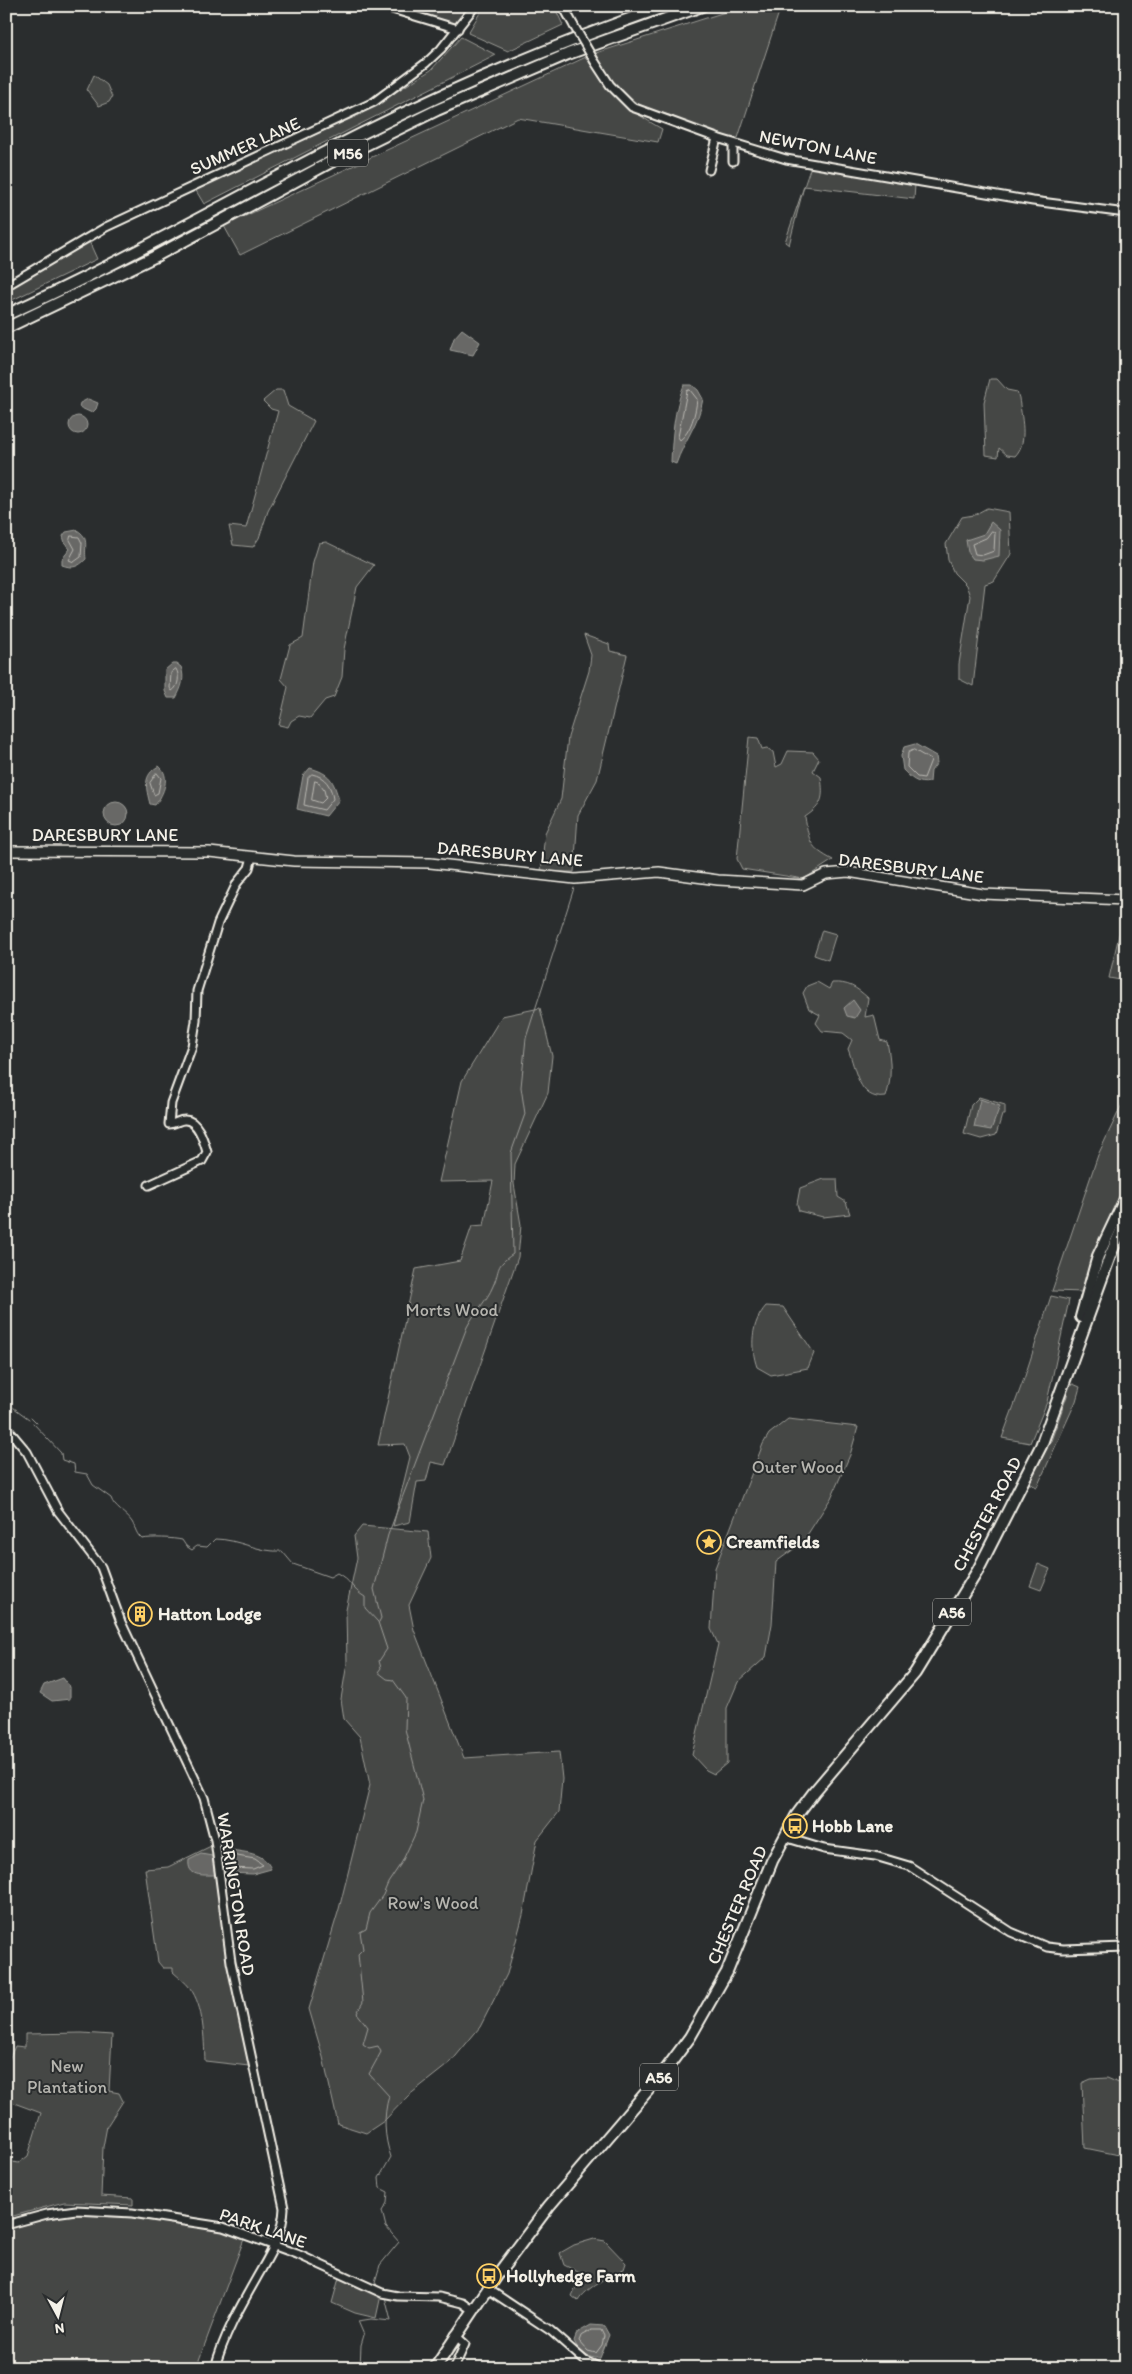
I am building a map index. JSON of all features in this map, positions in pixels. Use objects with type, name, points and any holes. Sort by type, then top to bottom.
[{"type":"highway","name":"M56","points":[[6,315],[131,255],[323,153],[432,100],[564,44],[666,6]]},
{"type":"highway","name":"M56","points":[[6,328],[154,257],[329,163],[436,110],[568,54],[702,6]]},
{"type":"highway","name":"CHESTER ROAD","points":[[1065,1382],[1098,1256],[1126,1197]]},
{"type":"highway","name":"CHESTER ROAD","points":[[434,2368],[473,2310],[549,2206],[667,2068],[690,2036],[727,1972],[772,1861],[784,1837],[814,1792],[889,1705],[918,1668],[978,1570],[1041,1446],[1110,1256],[1126,1219]]},
{"type":"main road","name":"DARESBURY LANE","points":[[6,851],[191,851],[312,862],[430,862],[575,879],[659,872],[718,880],[803,885],[826,874],[848,872],[998,895],[1126,900]]},
{"type":"street","points":[[382,6],[458,29]]},
{"type":"street","name":"SUMMER LANE","points":[[6,286],[106,226],[374,102],[426,63],[458,29],[475,6]]},
{"type":"street","name":"NEWTON LANE","points":[[563,6],[594,62],[610,86],[632,107],[733,144],[786,159],[1033,201],[1126,213]]},
{"type":"street","points":[[709,170],[717,138]]},
{"type":"street","points":[[733,144],[728,152],[733,161]]},
{"type":"street","points":[[149,1184],[202,1161],[207,1152],[195,1125],[190,1120],[168,1124],[171,1103],[192,1046],[196,1021],[197,991],[218,923],[237,882],[249,868],[252,857]]},
{"type":"street","name":"WARRINGTON ROAD","points":[[6,1427],[27,1452],[58,1511],[101,1567],[122,1622],[204,1798],[215,1840],[232,1970],[283,2196],[284,2219],[274,2246],[240,2309],[218,2356],[215,2368]]},
{"type":"street","points":[[784,1837],[824,1849],[875,1856],[909,1866],[1011,1932],[1047,1947],[1062,1949],[1126,1947]]},
{"type":"street","name":"PARK LANE","points":[[6,2225],[63,2210],[132,2213],[223,2227],[274,2246],[382,2293],[398,2296],[439,2297],[463,2303],[473,2310]]},
{"type":"street","points":[[488,2289],[551,2331],[585,2361],[601,2368]]},
{"type":"street","points":[[454,2368],[465,2344],[455,2336]]},
{"type":"street","points":[[580,2368],[585,2361]]},
{"type":"green space","points":[[396,6],[471,6],[455,24]]},
{"type":"green space","points":[[484,6],[554,6],[563,25],[508,51],[468,33]]},
{"type":"green space","points":[[744,6],[781,6],[738,138],[721,136],[675,120],[673,116],[635,102],[618,87],[596,53]]},
{"type":"green space","points":[[461,37],[496,55],[204,204],[195,189],[359,115],[431,70]]},
{"type":"green space","points":[[586,57],[611,90],[627,106],[662,129],[658,142],[518,118],[240,255],[224,226]]},
{"type":"green space","points":[[94,75],[107,85],[112,97],[109,102],[99,106],[87,90]]},
{"type":"green space","points":[[811,166],[915,185],[914,199],[804,186]]},
{"type":"green space","points":[[804,188],[789,245],[785,242]]},
{"type":"green space","points":[[88,239],[97,259],[6,303],[6,288]]},
{"type":"green space","points":[[990,379],[997,379],[1007,390],[1017,392],[1019,398],[1023,436],[1022,444],[1015,456],[1007,455],[999,448],[998,457],[986,455],[984,402]]},
{"type":"green space","points":[[276,390],[283,390],[288,406],[314,421],[268,511],[259,538],[253,547],[233,545],[229,526],[246,528],[278,411],[271,409],[263,401]]},
{"type":"green space","points":[[987,508],[1009,512],[1011,554],[994,581],[985,584],[973,686],[959,679],[959,664],[970,596],[966,585],[954,573],[948,560],[946,544],[962,517],[974,515]]},
{"type":"green space","points":[[326,542],[374,565],[357,587],[344,649],[342,677],[334,697],[325,700],[310,718],[299,716],[291,721],[288,727],[279,725],[288,687],[281,679],[290,645],[303,638],[313,562],[319,543]]},
{"type":"green space","points":[[584,635],[609,644],[610,651],[627,655],[597,780],[578,815],[574,872],[541,872],[545,833],[561,799],[568,737],[589,671],[591,655]]},
{"type":"green space","points":[[749,737],[758,738],[762,749],[767,748],[773,752],[776,767],[782,764],[788,751],[813,752],[819,759],[813,771],[821,777],[822,796],[816,809],[805,817],[808,833],[815,848],[833,860],[804,879],[742,869],[737,859]]},
{"type":"green space","points":[[1126,905],[1126,981],[1109,978]]},
{"type":"green space","points":[[822,930],[836,934],[828,960],[814,955]]},
{"type":"green space","points":[[817,982],[829,989],[832,983],[847,984],[856,988],[868,998],[865,1017],[874,1015],[880,1040],[887,1042],[890,1076],[886,1097],[877,1097],[869,1094],[859,1082],[848,1049],[852,1040],[843,1033],[822,1031],[816,1023],[820,1015],[809,1009],[803,993],[807,986]]},
{"type":"green space","name":"Morts Wood","points":[[540,1008],[552,1056],[548,1093],[515,1164],[514,1184],[521,1225],[518,1257],[445,1465],[431,1462],[426,1481],[417,1482],[410,1522],[393,1526],[410,1457],[405,1444],[378,1445],[416,1269],[460,1261],[472,1226],[484,1225],[493,1181],[439,1182],[462,1081],[502,1016]]},
{"type":"green space","points":[[1126,1096],[1126,1186],[1105,1230],[1084,1292],[1052,1291],[1098,1155]]},
{"type":"green space","points":[[979,1097],[1005,1105],[1005,1115],[1002,1115],[996,1135],[981,1139],[964,1134],[971,1105]]},
{"type":"green space","points":[[824,1179],[837,1179],[838,1197],[846,1202],[850,1214],[823,1217],[799,1211],[797,1204],[800,1188]]},
{"type":"green space","points":[[1051,1296],[1069,1300],[1047,1402],[1030,1443],[1002,1438],[1025,1376]]},
{"type":"green space","points":[[766,1306],[783,1307],[814,1353],[808,1368],[771,1375],[757,1367],[753,1351],[753,1335],[757,1320]]},
{"type":"green space","points":[[1073,1384],[1080,1387],[1076,1401],[1037,1487],[1028,1483],[1051,1441],[1067,1396],[1068,1386]]},
{"type":"green space","name":"Outer Wood","points":[[788,1419],[858,1427],[850,1455],[831,1498],[802,1543],[776,1562],[772,1624],[766,1657],[738,1682],[727,1708],[727,1763],[714,1774],[706,1770],[692,1755],[718,1644],[711,1629],[715,1568],[763,1444],[769,1434]]},
{"type":"green space","name":"Row's Wood","points":[[362,1526],[428,1532],[431,1558],[409,1605],[414,1630],[464,1758],[559,1752],[562,1779],[559,1812],[537,1840],[523,1915],[507,1974],[480,2027],[451,2062],[408,2096],[384,2121],[366,2133],[338,2124],[323,2057],[309,2009],[339,1909],[370,1785],[360,1737],[344,1719],[341,1699],[347,1663],[346,1610],[357,1558],[354,1536]]},
{"type":"green space","points":[[1038,1564],[1050,1569],[1041,1590],[1030,1586]]},
{"type":"green space","points":[[213,1845],[226,1958],[249,2066],[205,2061],[201,2013],[195,1996],[188,1986],[173,1972],[173,1968],[163,1968],[158,1962],[145,1869],[168,1867]]},
{"type":"green space","name":"New Plantation","points":[[82,2033],[112,2035],[109,2091],[119,2093],[123,2101],[107,2126],[103,2147],[101,2196],[133,2198],[133,2205],[64,2202],[6,2218],[6,2161],[19,2163],[28,2156],[41,2113],[6,2100],[6,2066],[15,2046],[25,2047],[25,2034]]},
{"type":"green space","points":[[1107,2078],[1126,2086],[1126,2167],[1119,2155],[1085,2148],[1082,2083],[1091,2079]]},
{"type":"green space","points":[[67,2213],[134,2216],[181,2221],[225,2231],[244,2239],[196,2368],[6,2368],[6,2229]]},
{"type":"green space","points":[[594,2239],[605,2241],[626,2263],[624,2269],[592,2287],[578,2301],[572,2296],[582,2274],[564,2265],[560,2253],[574,2245]]},
{"type":"green space","points":[[339,2278],[381,2295],[376,2318],[355,2313],[332,2303]]},
{"type":"water","points":[[462,329],[480,342],[473,355],[450,350],[454,338]]},
{"type":"water","points":[[684,385],[692,385],[698,390],[703,399],[695,424],[676,464],[671,462],[673,433],[678,404]]},
{"type":"water","points":[[88,399],[98,403],[92,413],[79,407],[80,403]]},
{"type":"water","points":[[74,416],[82,416],[87,421],[85,432],[74,434],[69,429],[69,421]]},
{"type":"water","points":[[991,522],[1000,530],[999,556],[983,560],[973,559],[968,552],[966,540],[984,534]]},
{"type":"water","points":[[77,530],[85,539],[86,559],[75,566],[62,565],[62,559],[70,549],[65,543],[63,536],[66,532]]},
{"type":"water","points":[[172,664],[177,664],[181,667],[183,679],[176,698],[168,698],[165,691],[165,670]]},
{"type":"water","points":[[915,744],[936,756],[937,763],[931,771],[930,782],[918,782],[903,770],[901,756],[904,747]]},
{"type":"water","points":[[159,766],[165,775],[165,785],[155,805],[150,804],[147,782],[150,773]]},
{"type":"water","points":[[310,768],[327,775],[337,793],[339,800],[326,816],[297,809],[303,776]]},
{"type":"water","points":[[116,802],[125,805],[128,814],[125,823],[116,826],[107,823],[104,814],[107,805]]},
{"type":"water","points":[[853,1000],[860,1010],[855,1018],[847,1016],[844,1008]]},
{"type":"water","points":[[980,1099],[1000,1106],[991,1130],[974,1127]]},
{"type":"water","points":[[63,1678],[70,1687],[70,1699],[52,1701],[40,1693],[44,1685]]},
{"type":"water","points":[[227,1849],[258,1856],[268,1863],[271,1869],[253,1874],[225,1873],[222,1852]]},
{"type":"water","points":[[201,1854],[212,1856],[215,1875],[196,1874],[190,1870],[189,1860]]},
{"type":"water","points":[[591,2325],[604,2326],[609,2335],[600,2358],[584,2354],[574,2341],[577,2333]]},
{"type":"waterway","points":[[379,1622],[381,1618],[374,1589],[388,1535],[467,1327],[490,1291],[500,1265],[513,1254],[511,1153],[525,1114],[521,1087],[526,1038],[574,888]]},
{"type":"waterway","points":[[6,1402],[29,1419]]},
{"type":"waterway","points":[[31,1417],[37,1423]]},
{"type":"waterway","points":[[33,1423],[61,1453],[62,1460],[74,1464],[75,1472],[87,1474],[93,1485],[111,1498],[115,1505],[132,1522],[142,1539],[182,1540],[192,1550],[197,1546],[207,1547],[215,1539],[232,1541],[265,1550],[282,1551],[293,1564],[330,1577],[337,1573],[342,1576],[365,1597],[365,1608],[378,1622],[387,1649],[379,1661],[381,1668],[378,1672],[387,1679],[393,1680],[406,1698],[405,1729],[423,1800],[416,1832],[402,1862],[370,1913],[366,1929],[360,1932],[363,1949],[358,1954],[363,2002],[357,2013],[368,2027],[363,2044],[369,2048],[378,2046],[381,2052],[369,2074],[389,2096],[385,2126],[391,2157],[379,2178],[380,2188],[388,2192],[387,2203],[382,2211],[386,2227],[399,2242],[380,2265],[375,2282],[378,2287]]},
{"type":"waterway","points":[[360,2368],[361,2345],[364,2335],[358,2321],[371,2319],[391,2321],[385,2297]]},
{"type":"waterway","points":[[1109,2368],[1126,2362]]},
{"type":"place","name":"Creamfields","points":[[709,1542]]},
{"type":"place","name":"Hatton Lodge","points":[[140,1614]]},
{"type":"place","name":"Hobb Lane","points":[[795,1826]]},
{"type":"place","name":"Hollyhedge Farm","points":[[489,2276]]}]
